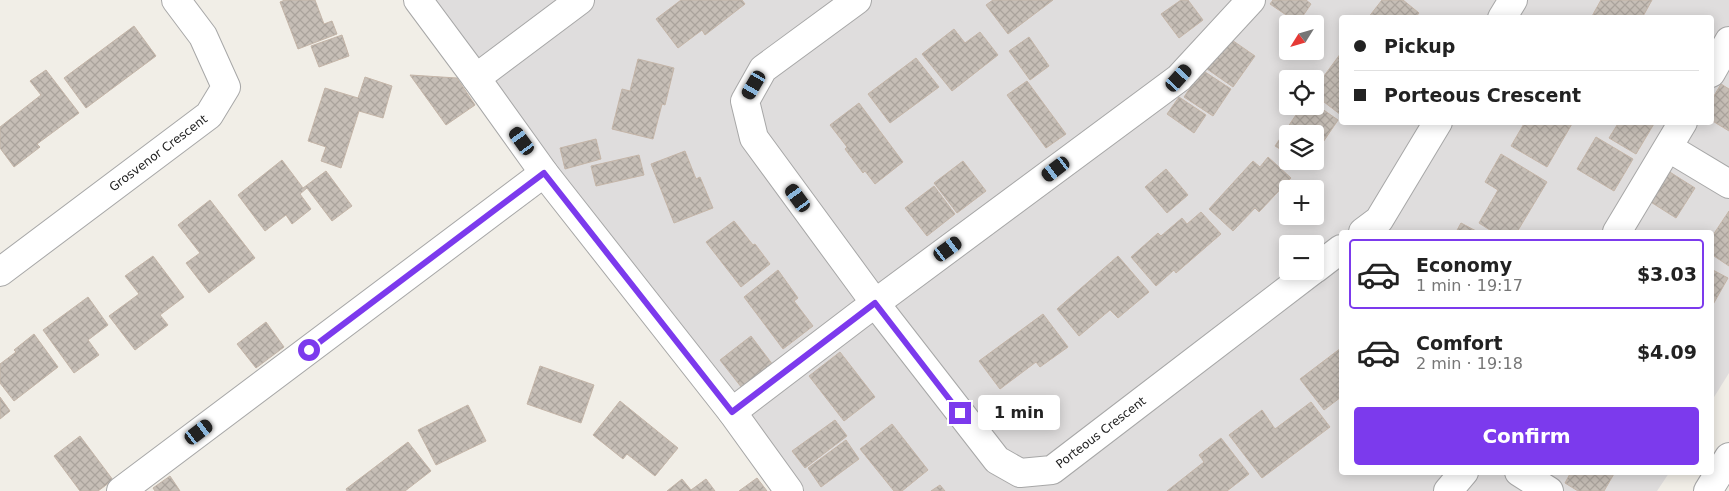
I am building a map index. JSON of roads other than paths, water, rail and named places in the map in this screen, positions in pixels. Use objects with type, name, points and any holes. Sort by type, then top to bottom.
[{"type":"street","name":"Grosvenor Crescent","points":[[0,272],[209,115],[226,87],[203,36],[176,0]]},
{"type":"street","points":[[418,0],[544,173],[732,412],[789,491]]},
{"type":"street","points":[[476,78],[580,0]]},
{"type":"street","name":"Porteous Crescent","points":[[857,0],[763,69],[745,101],[754,138],[875,303],[996,460],[1020,474],[1052,470],[1300,280]]},
{"type":"street","points":[[732,412],[875,303],[1179,78],[1251,0]]},
{"type":"street","points":[[1504,15],[1513,0]]},
{"type":"street","points":[[1714,68],[1729,41]]},
{"type":"street","points":[[1365,230],[1379,220],[1436,125]]},
{"type":"street","points":[[1618,230],[1682,125]]},
{"type":"street","points":[[1669,148],[1729,184]]},
{"type":"street","points":[[121,491],[544,173]]},
{"type":"street","points":[[1324,262],[1339,251]]},
{"type":"street","points":[[1708,491],[1729,457]]},
{"type":"street","points":[[1448,491],[1461,475]]},
{"type":"street","points":[[1524,475],[1549,491]]}]
